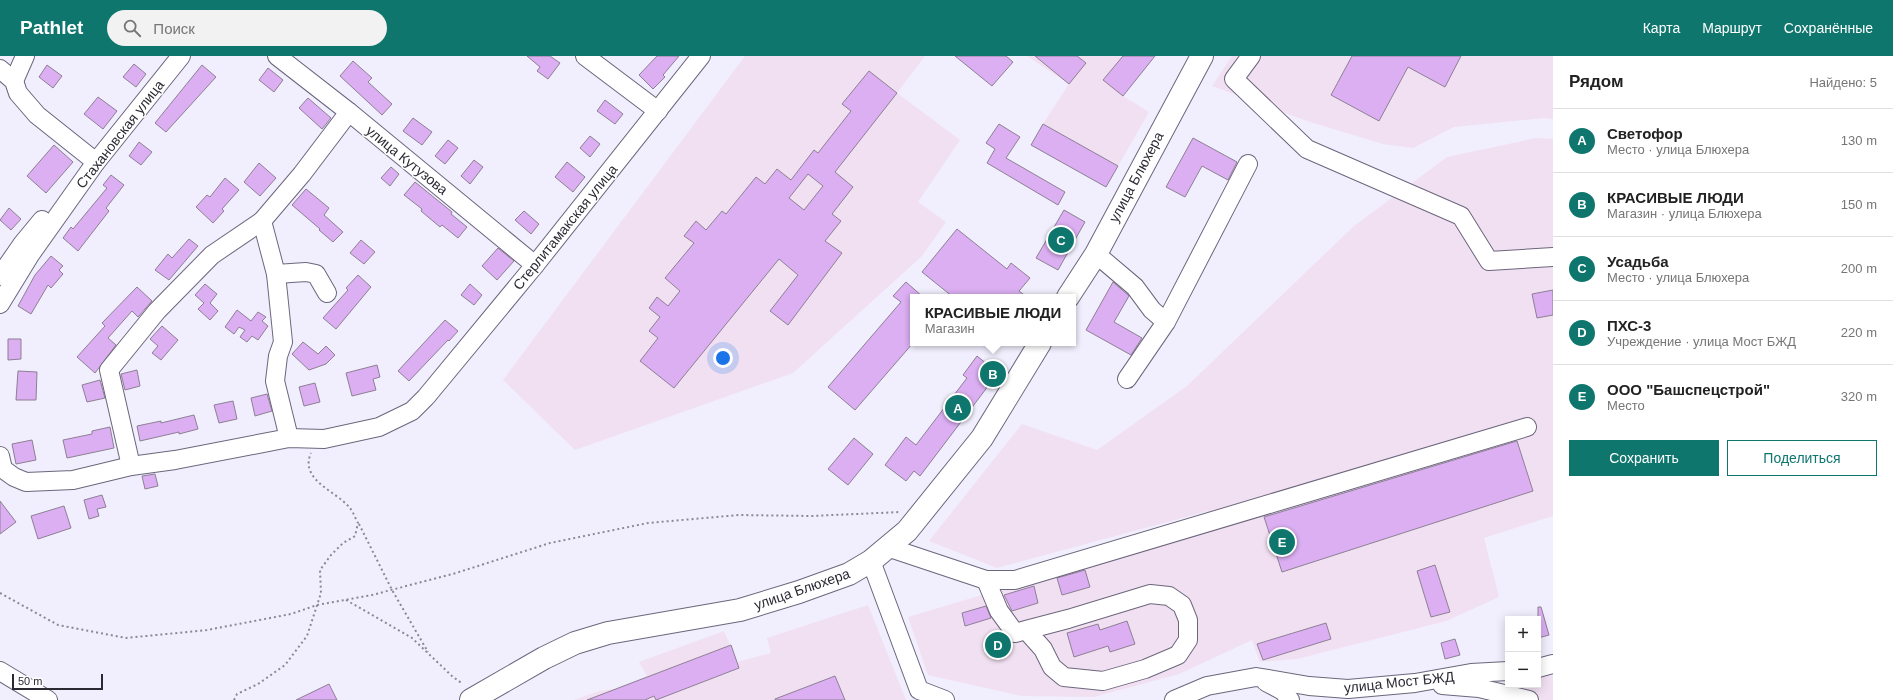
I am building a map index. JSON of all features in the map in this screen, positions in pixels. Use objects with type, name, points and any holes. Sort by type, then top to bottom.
[{"type":"main road","name":"улица Блюхера","points":[[1070,294],[1096,254],[1202,56]]},
{"type":"main road","name":"улица Блюхера","points":[[475,698],[544,658],[575,643],[608,634],[740,610],[799,592],[849,574],[872,561],[890,548],[924,512],[982,438],[1038,346]]},
{"type":"street","points":[[14,82],[25,56]]},
{"type":"street","name":"Стахановская улица","points":[[0,304],[59,213],[85,177],[181,56]]},
{"type":"street","name":"улица Кутузова","points":[[277,56],[535,265]]},
{"type":"street","points":[[585,56],[658,111]]},
{"type":"street","name":"Стерлитамакская улица","points":[[0,456],[3,469],[14,477],[26,482],[74,480],[131,466],[175,460],[289,438],[324,439],[379,427],[412,411],[426,397],[535,265],[701,56]]},
{"type":"street","points":[[1251,56],[1234,80],[1307,149],[1461,216],[1488,261],[1553,257]]},
{"type":"street","points":[[0,69],[14,82],[18,93],[37,116],[96,162]]},
{"type":"street","points":[[131,466],[109,370],[156,311],[212,256],[262,221],[302,174],[348,112]]},
{"type":"street","points":[[1127,379],[1166,322],[1248,164]]},
{"type":"street","points":[[0,276],[23,243],[58,202],[85,177]]},
{"type":"street","points":[[262,221],[276,274],[283,342],[278,356],[275,380],[289,438]]},
{"type":"street","points":[[1096,254],[1135,287],[1152,310],[1166,322]]},
{"type":"street","points":[[276,274],[306,272],[316,274],[327,293]]},
{"type":"street","points":[[890,548],[986,580],[1015,580],[1527,427]]},
{"type":"street","points":[[872,561],[921,695],[945,700]]},
{"type":"street","points":[[986,580],[999,611],[1016,633],[1026,630],[1068,619],[1150,594],[1169,596],[1182,605],[1188,620],[1188,640],[1178,655],[1145,669],[1103,681],[1064,677],[1052,667],[1043,649],[1026,630]]},
{"type":"street","points":[[1541,667],[1553,664]]},
{"type":"street","name":"улица Мост БЖД","points":[[1174,700],[1207,686],[1256,677],[1309,686],[1348,689],[1415,683],[1471,673],[1505,670]]},
{"type":"street","points":[[0,671],[48,700]]},
{"type":"street","points":[[1256,677],[1283,690],[1290,700]]},
{"type":"street","points":[[1415,683],[1479,688],[1529,700]]},
{"type":"path","points":[[324,439],[312,452],[308,460],[310,472],[325,489],[349,507],[392,590],[430,655]]},
{"type":"path","points":[[0,593],[58,625],[126,638],[207,630],[291,614],[317,605],[392,590],[456,573],[550,543],[648,523],[739,515],[811,516],[877,512],[924,512]]},
{"type":"path","points":[[234,700],[237,694],[258,684],[286,665],[307,636],[321,593],[320,570],[339,547],[355,536],[358,523]]},
{"type":"path","points":[[346,600],[412,638],[475,698]]},
{"type":"shaded area","points":[[745,56],[925,56],[897,93],[960,140],[918,202],[946,222],[922,256],[793,373],[575,450],[503,380]]},
{"type":"shaded area","points":[[1027,56],[1123,56],[1103,80],[1123,96],[1149,112],[1118,166],[1043,124],[1069,84]]},
{"type":"shaded area","points":[[1232,56],[1553,56],[1553,119],[1544,118],[1454,127],[1413,148],[1383,144],[1307,121],[1212,86]]},
{"type":"shaded area","points":[[1536,138],[1553,139],[1553,516],[1484,538],[1499,597],[1446,621],[1297,659],[1260,662],[1252,640],[1179,674],[1094,697],[1021,696],[928,675],[908,617],[1211,527],[1208,511],[997,568],[929,541],[1022,424],[1097,450],[1187,386],[1354,226],[1447,157]]},
{"type":"shaded area","points":[[868,605],[906,700],[574,700],[599,691],[614,689],[647,676],[639,662],[724,631],[737,662],[771,653],[767,638]]},
{"type":"shaded area","points":[[1553,675],[1553,700],[1510,700],[1512,688],[1541,688],[1541,676]]},
{"type":"building","points":[[527,56],[550,56],[560,63],[548,79],[537,71],[540,67]]},
{"type":"building","points":[[657,56],[679,56],[663,75],[665,77],[653,89],[639,75]]},
{"type":"building","points":[[955,56],[1006,56],[1013,62],[992,86]]},
{"type":"building","points":[[1035,56],[1077,56],[1086,63],[1069,84]]},
{"type":"building","points":[[1123,56],[1155,56],[1123,96],[1103,80]]},
{"type":"building","points":[[1352,56],[1461,56],[1445,87],[1408,67],[1379,121],[1331,95]]},
{"type":"building","points":[[353,61],[372,78],[368,82],[392,104],[382,115],[340,76]]},
{"type":"building","points":[[134,64],[146,74],[136,87],[123,77]]},
{"type":"building","points":[[47,65],[62,76],[53,88],[39,77]]},
{"type":"building","points":[[202,65],[216,77],[166,132],[155,123]]},
{"type":"building","points":[[268,68],[283,80],[274,92],[259,80]]},
{"type":"building","points":[[869,71],[897,93],[835,172],[853,187],[832,214],[841,221],[825,241],[842,253],[788,325],[770,311],[798,275],[779,259],[674,388],[640,361],[658,338],[649,331],[660,317],[649,308],[657,297],[668,306],[680,291],[665,278],[694,243],[684,236],[696,221],[706,230],[722,211],[726,214],[756,177],[765,184],[777,169],[791,180],[814,150],[818,153],[851,111],[842,104]],"holes":[[[808,174],[823,186],[804,210],[789,198]]]},
{"type":"building","points":[[98,97],[117,111],[103,129],[84,114]]},
{"type":"building","points":[[308,98],[331,118],[322,129],[299,108]]},
{"type":"building","points":[[605,100],[623,114],[615,124],[597,111]]},
{"type":"building","points":[[413,118],[432,132],[422,145],[403,131]]},
{"type":"building","points":[[999,124],[1020,137],[1006,158],[1065,192],[1058,205],[987,163],[995,149],[986,143]]},
{"type":"building","points":[[1043,124],[1118,166],[1106,187],[1031,145]]},
{"type":"building","points":[[590,136],[600,144],[590,157],[580,148]]},
{"type":"building","points":[[1193,138],[1237,162],[1228,180],[1202,166],[1185,197],[1166,187]]},
{"type":"building","points":[[448,140],[458,148],[445,164],[435,156]]},
{"type":"building","points":[[139,142],[152,152],[141,165],[129,156]]},
{"type":"building","points":[[54,145],[73,162],[46,193],[27,176]]},
{"type":"building","points":[[474,160],[483,167],[470,184],[461,176]]},
{"type":"building","points":[[567,162],[585,177],[573,192],[555,177]]},
{"type":"building","points":[[259,163],[276,178],[260,196],[244,182]]},
{"type":"building","points":[[391,167],[399,174],[390,186],[381,178]]},
{"type":"building","points":[[111,175],[124,185],[106,208],[109,211],[78,251],[63,238],[71,227],[73,229],[107,188],[103,185]]},
{"type":"building","points":[[225,178],[239,190],[222,209],[224,211],[213,223],[196,207],[207,195],[210,197]]},
{"type":"building","points":[[415,182],[452,212],[451,214],[467,227],[458,238],[442,225],[440,227],[421,211],[422,209],[404,195]]},
{"type":"building","points":[[306,189],[329,208],[324,215],[343,232],[333,242],[292,205]]},
{"type":"building","points":[[9,208],[21,219],[11,230],[0,220]]},
{"type":"building","points":[[1064,210],[1085,222],[1058,270],[1036,258]]},
{"type":"building","points":[[524,211],[539,224],[531,234],[515,220]]},
{"type":"building","points":[[957,229],[1007,269],[1011,263],[1030,278],[1019,291],[1023,294],[949,294],[922,272]]},
{"type":"building","points":[[189,239],[198,246],[169,280],[155,270],[168,254],[172,258]]},
{"type":"building","points":[[361,240],[375,252],[364,264],[350,253]]},
{"type":"building","points":[[498,248],[514,261],[497,280],[482,266]]},
{"type":"building","points":[[51,256],[63,266],[59,270],[63,274],[51,288],[48,285],[31,314],[18,306],[35,275]]},
{"type":"building","points":[[358,275],[371,287],[336,329],[323,318],[348,290],[346,288]]},
{"type":"building","points":[[906,282],[920,294],[910,294],[910,346],[855,410],[828,387],[901,302],[893,296]]},
{"type":"building","points":[[1113,282],[1129,296],[1114,322],[1142,338],[1131,355],[1086,330]]},
{"type":"building","points":[[205,284],[217,294],[210,303],[218,311],[210,320],[198,309],[204,303],[195,295]]},
{"type":"building","points":[[470,284],[482,295],[474,305],[461,295]]},
{"type":"building","points":[[137,287],[152,301],[138,317],[132,311],[108,338],[116,345],[95,373],[77,357],[105,326],[102,323]]},
{"type":"building","points":[[1553,290],[1553,315],[1537,318],[1532,294]]},
{"type":"building","points":[[237,310],[251,321],[258,312],[266,317],[262,321],[268,326],[258,340],[252,336],[247,342],[240,337],[245,330],[239,327],[234,334],[225,327]]},
{"type":"building","points":[[445,320],[458,331],[409,381],[398,371]]},
{"type":"building","points":[[162,326],[178,340],[161,360],[152,353],[158,346],[150,339]]},
{"type":"building","points":[[8,339],[21,339],[21,359],[8,360]]},
{"type":"building","points":[[303,342],[318,354],[326,346],[335,355],[326,364],[309,370],[292,354]]},
{"type":"building","points":[[977,356],[998,373],[920,476],[914,471],[906,481],[885,465],[906,437],[916,445],[967,378],[963,375]]},
{"type":"building","points":[[377,365],[380,377],[373,379],[376,390],[352,396],[346,373]]},
{"type":"building","points":[[137,370],[140,386],[125,390],[121,374]]},
{"type":"building","points":[[18,371],[37,372],[36,400],[16,400]]},
{"type":"building","points":[[100,380],[105,398],[87,402],[82,385]]},
{"type":"building","points":[[315,383],[320,402],[304,406],[299,387]]},
{"type":"building","points":[[267,394],[272,411],[255,416],[251,398]]},
{"type":"building","points":[[233,401],[237,419],[219,423],[214,405]]},
{"type":"building","points":[[194,415],[198,429],[140,441],[137,426],[161,421],[161,423]]},
{"type":"building","points":[[110,427],[114,448],[67,458],[63,440],[92,434],[92,431]]},
{"type":"building","points":[[854,438],[873,454],[848,485],[828,469]]},
{"type":"building","points":[[32,440],[36,460],[16,464],[12,444]]},
{"type":"building","points":[[1517,441],[1533,491],[1282,572],[1264,517]]},
{"type":"building","points":[[155,474],[158,486],[145,489],[142,476]]},
{"type":"building","points":[[102,495],[106,507],[97,509],[99,516],[89,519],[84,500]]},
{"type":"building","points":[[0,501],[16,522],[0,534]]},
{"type":"building","points":[[64,506],[71,528],[38,539],[31,516]]},
{"type":"building","points":[[1435,565],[1450,612],[1431,617],[1417,571]]},
{"type":"building","points":[[1085,570],[1090,587],[1062,595],[1057,578]]},
{"type":"building","points":[[1034,586],[1038,603],[1012,611],[1004,595]]},
{"type":"building","points":[[986,606],[991,618],[965,626],[962,613]]},
{"type":"building","points":[[1538,607],[1541,607],[1549,635],[1541,637],[1541,616],[1538,616]]},
{"type":"building","points":[[1127,621],[1135,644],[1110,652],[1108,646],[1074,657],[1067,633],[1098,624],[1100,630]]},
{"type":"building","points":[[1326,623],[1331,639],[1263,660],[1257,644]]},
{"type":"building","points":[[1455,639],[1460,655],[1445,659],[1441,643]]},
{"type":"building","points":[[731,645],[739,668],[656,700],[654,696],[645,700],[587,700]]},
{"type":"building","points":[[835,676],[845,700],[775,700],[775,699]]},
{"type":"building","points":[[329,684],[337,700],[296,700]]},
{"type":"place","name":"Усадьба","points":[[1061,240]]},
{"type":"place","name":"КРАСИВЫЕ ЛЮДИ","points":[[993,374]]},
{"type":"place","name":"Светофор","points":[[958,408]]},
{"type":"place","name":"ООО \"Башспецстрой\"","points":[[1282,542]]},
{"type":"place","name":"ПХС-3","points":[[998,645]]}]
